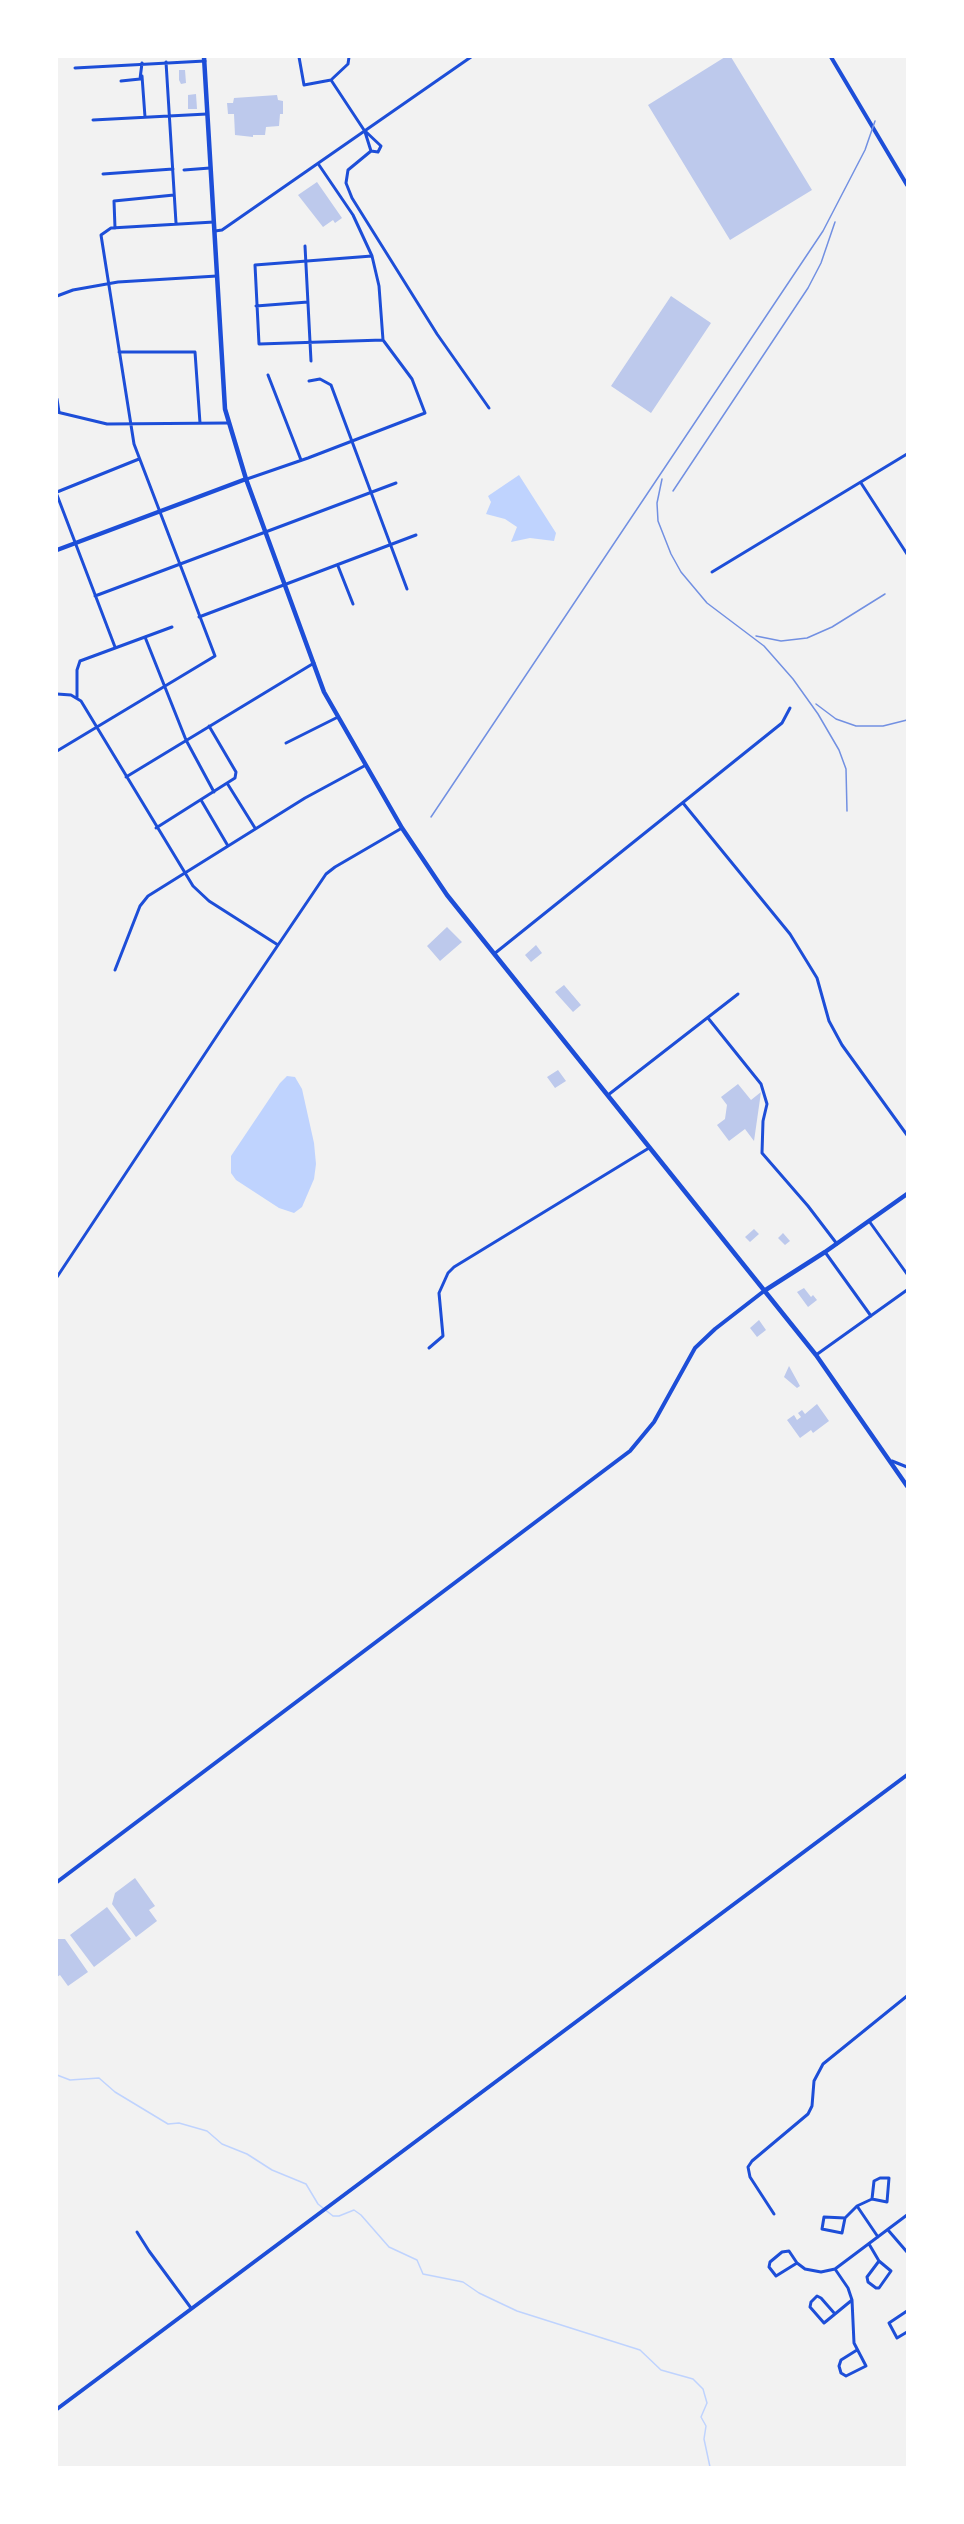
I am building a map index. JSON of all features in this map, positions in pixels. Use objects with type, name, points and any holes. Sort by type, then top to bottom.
[{"type":"main road","points":[[204,59],[221,376],[228,423],[246,479],[324,692],[368,764],[402,828],[447,896],[816,1355],[907,1486]]},
{"type":"main road","points":[[57,550],[246,479]]},
{"type":"main road","points":[[764,1291],[837,1244],[907,1194]]},
{"type":"street","points":[[299,57],[304,86],[331,80],[348,64],[350,57]]},
{"type":"street","points":[[215,231],[222,230],[319,165],[364,130],[471,57]]},
{"type":"street","points":[[831,57],[907,185]]},
{"type":"street","points":[[75,68],[204,59]]},
{"type":"street","points":[[166,62],[176,223]]},
{"type":"street","points":[[142,63],[145,117]]},
{"type":"street","points":[[121,81],[138,80],[142,76]]},
{"type":"street","points":[[331,80],[364,130],[381,146],[378,152],[371,151],[348,170],[346,183],[352,198],[437,334],[489,408]]},
{"type":"street","points":[[93,120],[207,114]]},
{"type":"street","points":[[364,130],[371,151]]},
{"type":"street","points":[[246,479],[425,413],[412,379],[383,340],[379,286],[372,256],[352,215],[319,165]]},
{"type":"street","points":[[184,170],[211,168]]},
{"type":"street","points":[[103,174],[173,169]]},
{"type":"street","points":[[115,228],[114,201],[174,195]]},
{"type":"street","points":[[57,751],[215,656],[139,459],[130,425],[102,233],[115,228],[214,222]]},
{"type":"street","points":[[305,246],[311,361]]},
{"type":"street","points":[[372,256],[255,265],[259,345],[383,340]]},
{"type":"street","points":[[57,296],[73,290],[108,284],[217,276]]},
{"type":"street","points":[[256,306],[308,302]]},
{"type":"street","points":[[119,352],[195,352],[200,423]]},
{"type":"street","points":[[268,375],[301,460]]},
{"type":"street","points":[[309,381],[320,379],[329,382],[407,589]]},
{"type":"street","points":[[57,399],[58,412],[107,424],[228,423]]},
{"type":"street","points":[[712,572],[907,454]]},
{"type":"street","points":[[116,647],[57,494],[139,459]]},
{"type":"street","points":[[860,482],[907,554]]},
{"type":"street","points":[[95,596],[396,483]]},
{"type":"street","points":[[199,617],[417,535]]},
{"type":"street","points":[[338,566],[353,603]]},
{"type":"street","points":[[172,627],[80,661],[77,670],[77,697],[156,828],[198,892],[279,945]]},
{"type":"street","points":[[146,637],[186,740],[214,792]]},
{"type":"street","points":[[126,777],[314,663]]},
{"type":"street","points":[[57,694],[77,697]]},
{"type":"street","points":[[494,954],[782,723],[790,708]]},
{"type":"street","points":[[286,743],[338,717]]},
{"type":"street","points":[[156,828],[235,778],[236,772],[209,726]]},
{"type":"street","points":[[115,970],[140,906],[148,896],[255,828],[368,764]]},
{"type":"street","points":[[227,783],[255,828]]},
{"type":"street","points":[[201,800],[228,846]]},
{"type":"street","points":[[683,803],[790,934],[817,978],[829,1021],[842,1045],[907,1135]]},
{"type":"street","points":[[57,1277],[326,874],[334,867],[402,828]]},
{"type":"street","points":[[608,1095],[738,994]]},
{"type":"street","points":[[708,1018],[760,1084],[767,1104],[763,1121],[762,1153],[837,1244]]},
{"type":"street","points":[[429,1348],[443,1336],[439,1293],[448,1273],[454,1267],[650,1147]]},
{"type":"street","points":[[869,1221],[907,1274]]},
{"type":"street","points":[[825,1252],[871,1316]]},
{"type":"street","points":[[816,1355],[907,1290]]},
{"type":"street","points":[[57,1882],[630,1451],[654,1422],[695,1348],[715,1329],[764,1291]]},
{"type":"street","points":[[890,1461],[907,1467]]},
{"type":"street","points":[[57,2409],[907,1775]]},
{"type":"street","points":[[774,2214],[750,2177],[748,2167],[810,2110],[814,2081],[823,2064],[907,1996]]},
{"type":"street","points":[[845,2218],[824,2217],[822,2229],[842,2233],[845,2218],[857,2206],[872,2199],[887,2202],[889,2178],[874,2181],[872,2199]]},
{"type":"street","points":[[857,2206],[878,2237]]},
{"type":"street","points":[[797,2263],[776,2276],[769,2267],[770,2262],[782,2252],[789,2251],[797,2263],[813,2271],[835,2269],[907,2215]]},
{"type":"street","points":[[888,2230],[907,2252]]},
{"type":"street","points":[[137,2232],[149,2252],[192,2309]]},
{"type":"street","points":[[869,2244],[879,2261],[891,2271],[879,2288],[876,2288],[868,2282],[867,2277],[879,2261]]},
{"type":"street","points":[[835,2269],[848,2288],[852,2300],[854,2343],[866,2366],[846,2376],[841,2373],[838,2366],[841,2360],[857,2350]]},
{"type":"street","points":[[835,2314],[817,2296],[811,2302],[810,2307],[824,2323],[835,2314],[852,2300]]},
{"type":"street","points":[[907,2311],[889,2323],[897,2338],[907,2332]]},
{"type":"water","points":[[519,475],[556,533],[554,541],[530,538],[511,542],[517,527],[505,519],[486,514],[491,502],[488,496]]},
{"type":"water","points":[[287,1076],[295,1077],[302,1089],[314,1143],[316,1164],[314,1179],[302,1207],[294,1213],[279,1208],[236,1180],[231,1173],[231,1156]]},
{"type":"building","points":[[725,57],[731,57],[812,190],[730,240],[648,105]]},
{"type":"building","points":[[179,70],[185,70],[186,83],[181,84]]},
{"type":"building","points":[[196,94],[197,109],[188,109],[188,95]]},
{"type":"building","points":[[277,95],[278,100],[283,101],[283,114],[280,114],[279,126],[266,127],[265,135],[253,135],[253,137],[235,135],[234,114],[228,114],[227,103],[233,103],[234,98]]},
{"type":"building","points":[[317,182],[342,218],[335,223],[333,220],[323,227],[298,195]]},
{"type":"building","points":[[671,296],[711,323],[651,413],[611,386]]},
{"type":"building","points":[[447,927],[462,942],[440,961],[427,946]]},
{"type":"building","points":[[536,945],[542,953],[531,962],[525,955]]},
{"type":"building","points":[[564,985],[581,1005],[573,1012],[555,992]]},
{"type":"building","points":[[558,1070],[566,1081],[555,1088],[547,1077]]},
{"type":"building","points":[[738,1084],[751,1100],[761,1092],[754,1141],[745,1129],[729,1141],[717,1125],[725,1119],[727,1105],[721,1097]]},
{"type":"building","points":[[754,1229],[759,1234],[750,1242],[745,1237]]},
{"type":"building","points":[[783,1233],[790,1241],[785,1245],[778,1238]]},
{"type":"building","points":[[804,1288],[811,1297],[813,1295],[817,1300],[808,1307],[797,1292]]},
{"type":"building","points":[[759,1320],[766,1330],[757,1337],[750,1328]]},
{"type":"building","points":[[789,1366],[800,1386],[797,1388],[784,1377]]},
{"type":"building","points":[[817,1404],[829,1421],[813,1433],[811,1430],[800,1438],[787,1420],[794,1415],[797,1420],[801,1417],[798,1413],[802,1410],[805,1414]]},
{"type":"building","points":[[135,1878],[155,1906],[149,1910],[157,1921],[136,1937],[112,1904],[115,1893]]},
{"type":"building","points":[[107,1907],[131,1939],[94,1967],[70,1935]]},
{"type":"building","points":[[57,1939],[65,1939],[88,1972],[68,1986],[60,1975],[57,1977]]},
{"type":"waterway","points":[[57,2075],[70,2080],[99,2078],[115,2092],[168,2124],[179,2123],[207,2131],[222,2144],[247,2154],[272,2170],[306,2184],[318,2204],[333,2216],[354,2210],[389,2247],[417,2260],[423,2274],[463,2282],[479,2293],[517,2311],[640,2350],[661,2370],[693,2379],[703,2389],[707,2403],[701,2417],[706,2426],[704,2439],[710,2467]]},
{"type":"railway","points":[[431,817],[823,231],[865,150],[875,121]]},
{"type":"railway","points":[[673,491],[808,288],[821,263],[835,222]]},
{"type":"railway","points":[[662,479],[657,503],[658,521],[681,572],[707,603],[764,646],[793,679],[818,714],[839,750],[846,769],[847,811]]},
{"type":"railway","points":[[756,636],[781,641],[807,638],[832,627],[885,594]]},
{"type":"railway","points":[[816,704],[836,719],[856,726],[883,726],[907,720]]}]
